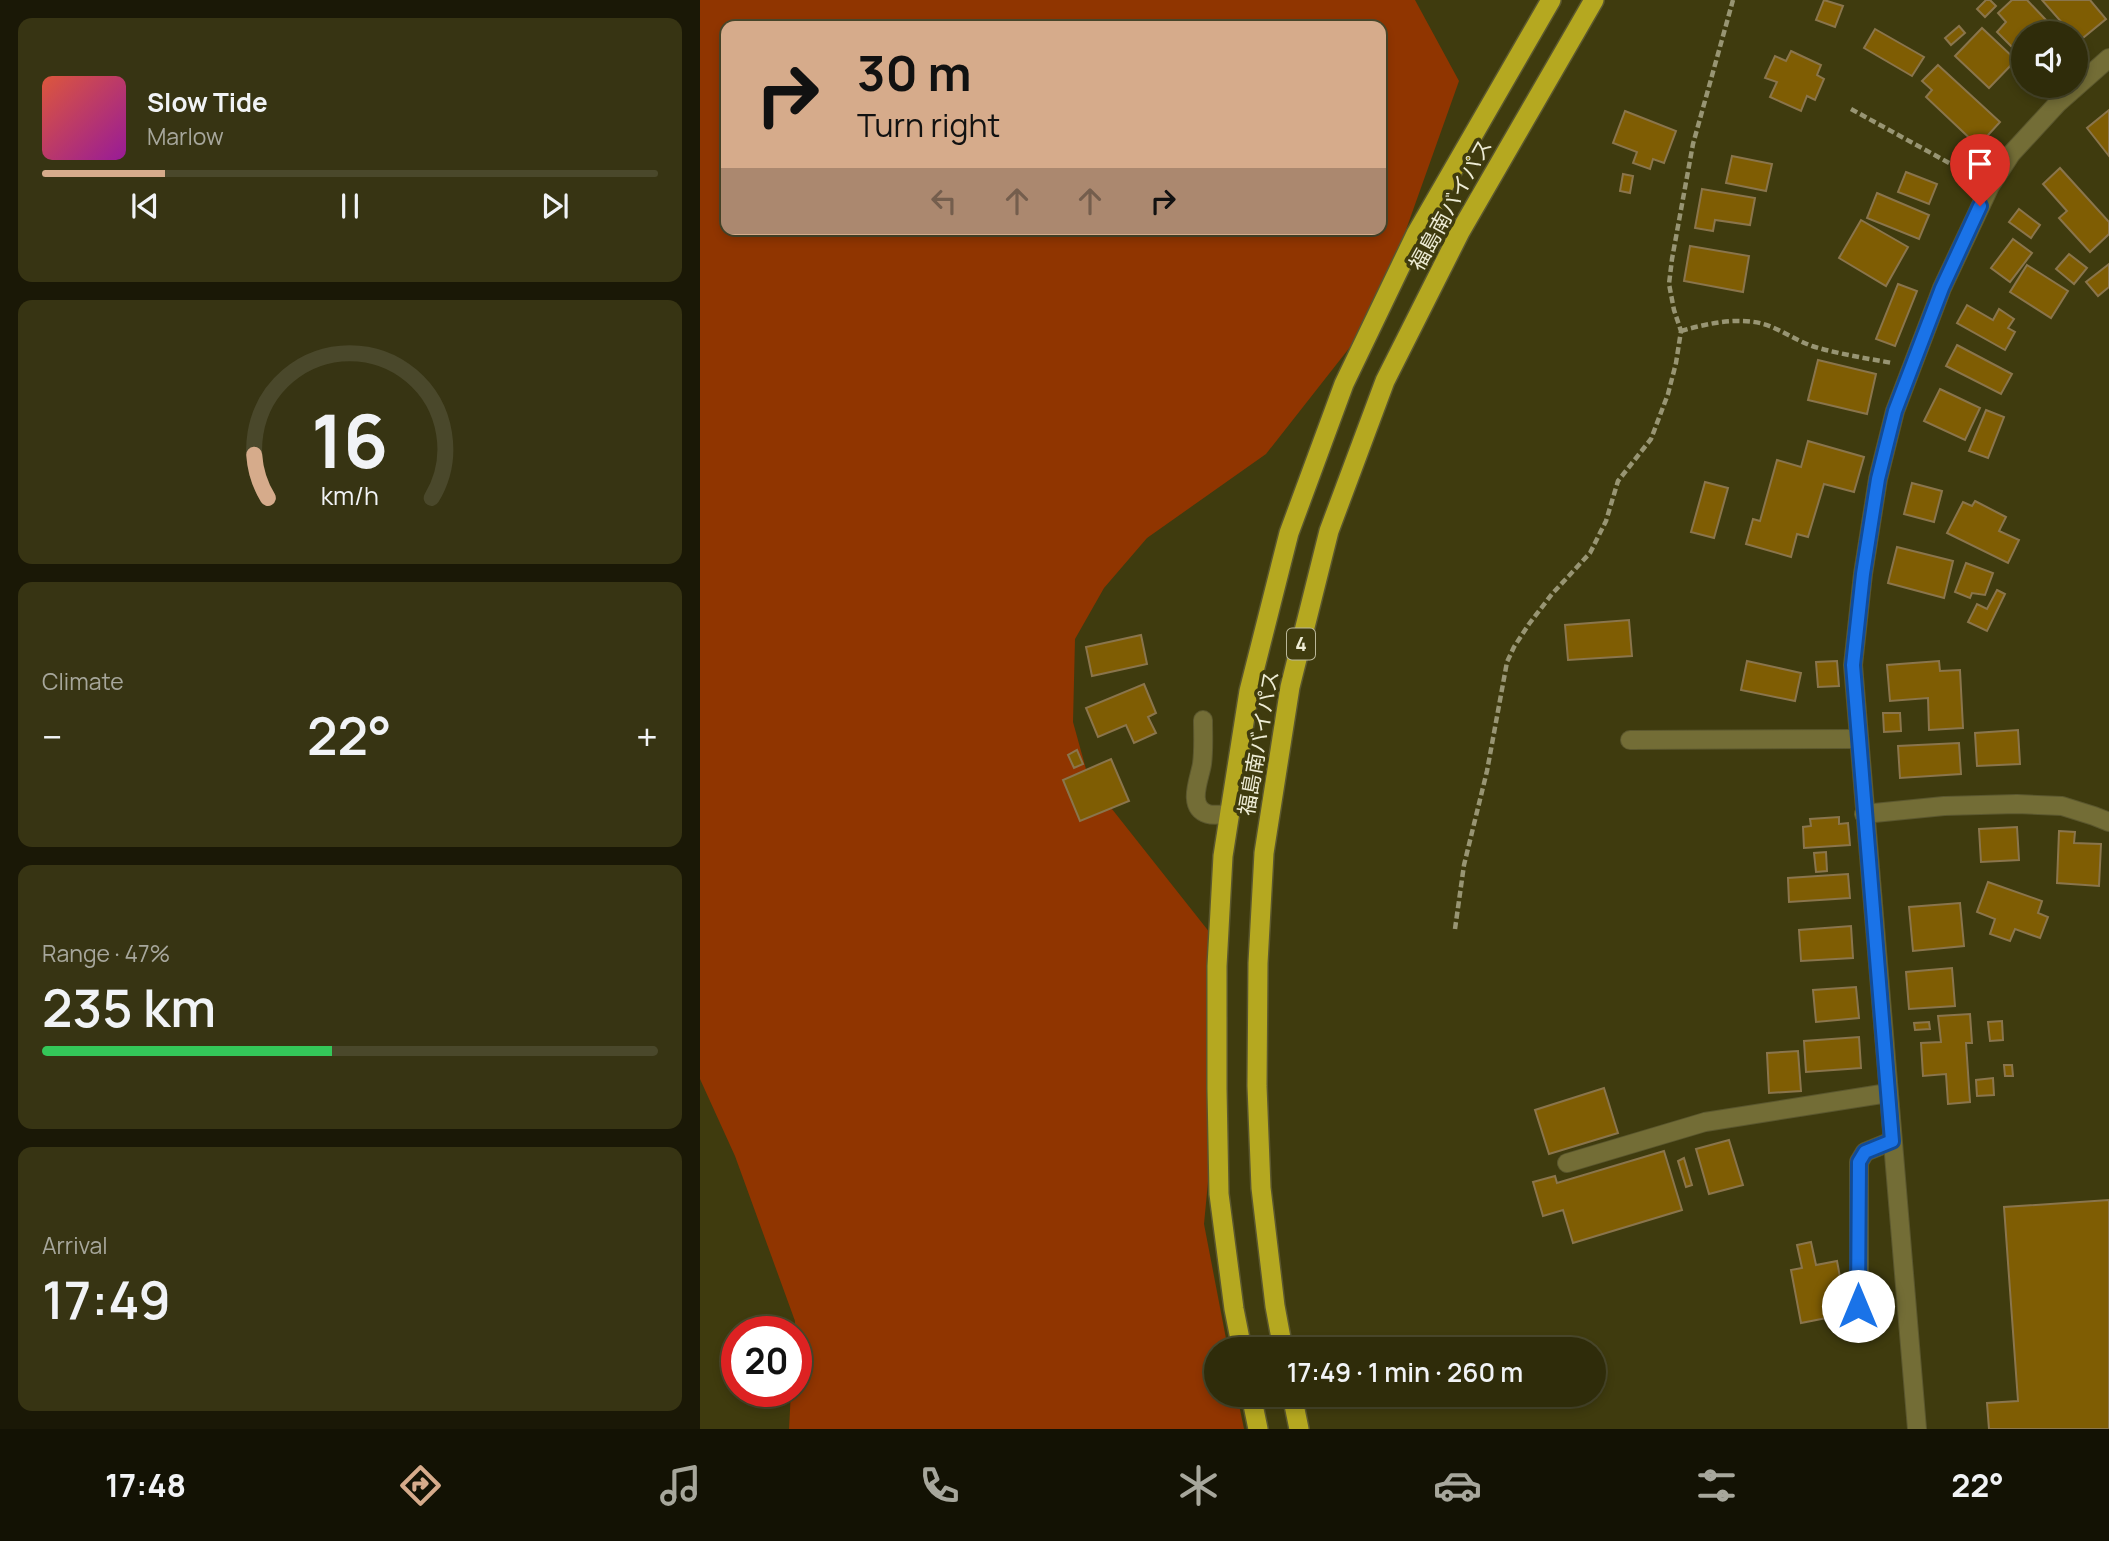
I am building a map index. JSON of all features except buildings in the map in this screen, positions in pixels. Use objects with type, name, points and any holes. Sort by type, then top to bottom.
[{"type":"highway","name":"福島南バイパス","points":[[1240,1337],[1219,1194],[1217,966],[1223,856],[1249,691],[1289,533],[1345,384],[1416,234],[1551,0]]},
{"type":"highway","name":"福島南バイパス","points":[[1281,1337],[1261,1188],[1257,1086],[1258,963],[1264,853],[1290,687],[1329,531],[1385,381],[1460,232],[1594,0]]},
{"type":"highway","points":[[1253,1407],[1258,1429]]},
{"type":"highway","points":[[1294,1407],[1299,1429]]},
{"type":"street","points":[[1917,1429],[1853,665],[1863,574],[1878,479],[1895,411],[1942,288],[1990,186],[2011,154],[2059,103],[2109,58]]},
{"type":"street","points":[[1203,720],[1202,765],[1195,790],[1199,808],[1208,815],[1230,814]]},
{"type":"street","points":[[1630,740],[1859,739]]},
{"type":"street","points":[[1864,814],[1944,806],[2017,804],[2062,806],[2109,822]]},
{"type":"street","points":[[1567,1163],[1705,1122],[1888,1093]]},
{"type":"street","points":[[1858,1306],[1859,1162],[1865,1152],[1892,1141]]},
{"type":"path","points":[[1455,929],[1464,865],[1487,771],[1507,662],[1529,624],[1552,594],[1590,553],[1606,521],[1618,481],[1651,439],[1668,394],[1681,331],[1669,284],[1672,259],[1693,144],[1732,0]]},
{"type":"path","points":[[1851,109],[1990,186]]},
{"type":"path","points":[[1681,331],[1708,323],[1759,322],[1802,343],[1829,351],[1912,366]]},
{"type":"shaded area","points":[[700,0],[1415,0],[1459,81],[1376,314],[1266,454],[1147,538],[1104,588],[1075,639],[1073,722],[1089,780],[1214,938],[1224,1014],[1204,1224],[1226,1337],[1204,1337],[1204,1407],[1239,1407],[1244,1429],[789,1429],[790,1407],[812,1407],[812,1316],[793,1316],[735,1156],[700,1079]]},
{"type":"route","points":[[1858,1306],[1859,1162],[1865,1152],[1892,1141],[1853,665],[1863,574],[1878,479],[1895,411],[1942,288],[1980,206]]}]
